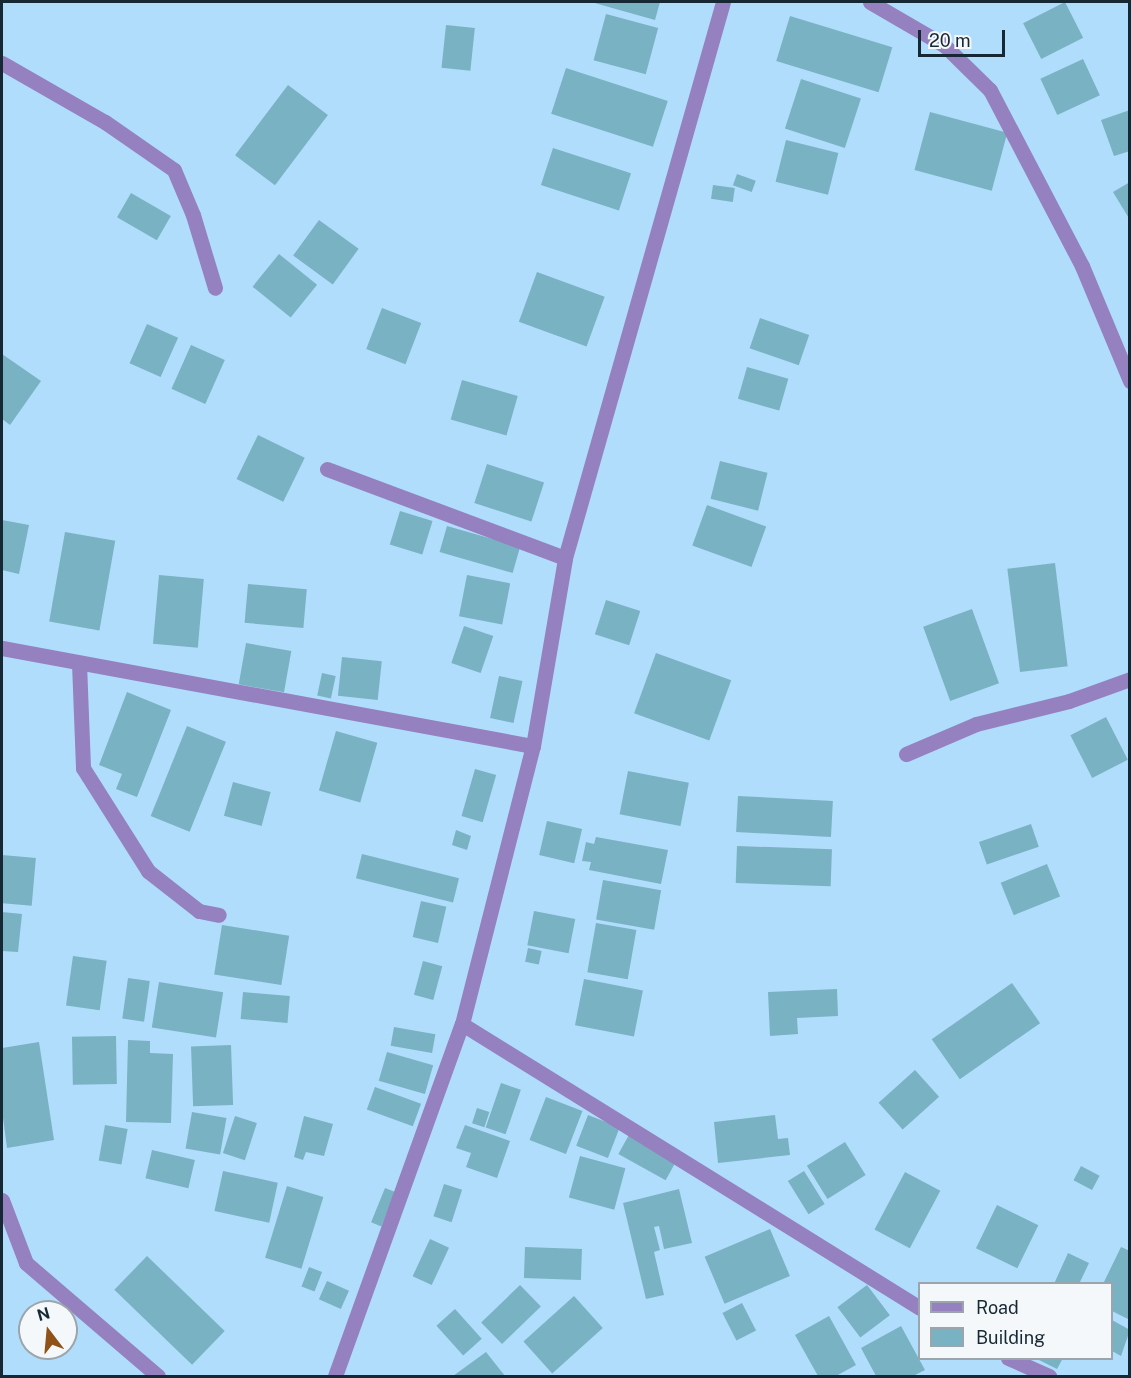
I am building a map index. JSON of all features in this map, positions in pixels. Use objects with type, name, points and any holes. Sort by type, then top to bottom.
[{"type":"street","points":[[335,1377],[462,1024],[533,746],[565,558],[723,2]]},
{"type":"street","points":[[870,2],[944,45],[990,90],[1082,266],[1130,381]]},
{"type":"street","points":[[2,63],[105,122],[174,170],[215,288]]},
{"type":"street","points":[[327,469],[565,558]]},
{"type":"street","points":[[2,648],[533,746]]},
{"type":"street","points":[[79,663],[83,768],[148,871],[199,911],[219,915]]},
{"type":"street","points":[[906,754],[976,724],[1069,701],[1130,679]]},
{"type":"street","points":[[462,1024],[918,1307]]},
{"type":"street","points":[[2,1200],[26,1263],[158,1377]]},
{"type":"street","points":[[1010,1360],[1049,1377]]},
{"type":"building","points":[[591,2],[660,2],[655,20]]},
{"type":"building","points":[[1065,2],[1083,38],[1041,59],[1023,23]]},
{"type":"building","points":[[606,14],[658,28],[646,74],[594,60]]},
{"type":"building","points":[[790,16],[892,47],[879,92],[776,61]]},
{"type":"building","points":[[446,25],[475,28],[470,71],[442,68]]},
{"type":"building","points":[[1083,59],[1100,95],[1057,115],[1040,79]]},
{"type":"building","points":[[566,68],[668,101],[653,147],[551,114]]},
{"type":"building","points":[[801,79],[861,98],[845,148],[785,128]]},
{"type":"building","points":[[288,85],[328,115],[275,185],[235,155]]},
{"type":"building","points":[[1130,110],[1130,151],[1114,156],[1101,120]]},
{"type":"building","points":[[930,112],[1007,133],[992,191],[914,170]]},
{"type":"building","points":[[786,140],[838,153],[828,195],[776,182]]},
{"type":"building","points":[[553,148],[631,173],[619,210],[541,185]]},
{"type":"building","points":[[737,174],[756,181],[752,192],[733,185]]},
{"type":"building","points":[[1130,182],[1130,220],[1113,192]]},
{"type":"building","points":[[713,185],[735,188],[733,202],[711,199]]},
{"type":"building","points":[[131,193],[171,216],[157,240],[117,217]]},
{"type":"building","points":[[319,220],[359,249],[333,284],[293,256]]},
{"type":"building","points":[[279,254],[317,285],[291,317],[253,287]]},
{"type":"building","points":[[537,272],[605,297],[587,346],[519,322]]},
{"type":"building","points":[[382,308],[421,323],[405,364],[366,349]]},
{"type":"building","points":[[760,318],[809,335],[799,365],[750,348]]},
{"type":"building","points":[[147,324],[178,338],[161,377],[130,363]]},
{"type":"building","points":[[191,345],[225,360],[205,404],[171,389]]},
{"type":"building","points":[[2,354],[41,381],[10,425],[2,419]]},
{"type":"building","points":[[747,367],[788,379],[779,411],[738,399]]},
{"type":"building","points":[[462,380],[518,396],[506,435],[451,419]]},
{"type":"building","points":[[258,435],[305,458],[283,502],[237,479]]},
{"type":"building","points":[[720,461],[768,473],[758,511],[711,499]]},
{"type":"building","points":[[487,464],[544,483],[531,522],[474,503]]},
{"type":"building","points":[[707,505],[766,527],[751,567],[692,545]]},
{"type":"building","points":[[400,511],[433,521],[422,554],[390,544]]},
{"type":"building","points":[[2,520],[29,525],[19,574],[2,570]]},
{"type":"building","points":[[447,526],[520,547],[513,573],[440,552]]},
{"type":"building","points":[[65,532],[115,541],[99,630],[49,622]]},
{"type":"building","points":[[1055,563],[1068,666],[1020,672],[1007,569]]},
{"type":"building","points":[[159,575],[204,579],[198,648],[153,644]]},
{"type":"building","points":[[467,575],[510,583],[502,625],[459,616]]},
{"type":"building","points":[[248,584],[307,589],[303,628],[245,623]]},
{"type":"building","points":[[606,600],[640,611],[629,645],[595,634]]},
{"type":"building","points":[[972,609],[999,683],[950,701],[923,627]]},
{"type":"building","points":[[464,626],[493,636],[481,673],[451,663]]},
{"type":"building","points":[[246,643],[291,651],[284,692],[239,684]]},
{"type":"building","points":[[656,653],[731,680],[709,741],[634,713]]},
{"type":"building","points":[[342,657],[382,661],[378,700],[338,696]]},
{"type":"building","points":[[322,673],[336,676],[331,698],[317,695]]},
{"type":"building","points":[[499,676],[522,681],[514,723],[490,718]]},
{"type":"building","points":[[127,692],[171,710],[137,797],[116,789],[122,774],[99,765]]},
{"type":"building","points":[[1106,717],[1128,760],[1092,778],[1070,735]]},
{"type":"building","points":[[187,726],[226,742],[190,832],[151,816]]},
{"type":"building","points":[[336,731],[377,743],[360,802],[319,791]]},
{"type":"building","points":[[475,769],[496,775],[483,822],[461,816]]},
{"type":"building","points":[[628,771],[689,783],[680,826],[620,814]]},
{"type":"building","points":[[233,782],[271,792],[262,826],[224,816]]},
{"type":"building","points":[[738,796],[833,801],[831,837],[736,832]]},
{"type":"building","points":[[547,821],[582,829],[574,863],[539,855]]},
{"type":"building","points":[[1031,824],[1039,847],[987,865],[979,842]]},
{"type":"building","points":[[456,830],[471,836],[467,850],[452,845]]},
{"type":"building","points":[[596,837],[668,850],[661,884],[589,870],[591,862],[582,861],[586,842],[594,844]]},
{"type":"building","points":[[737,846],[832,849],[831,886],[736,883]]},
{"type":"building","points":[[362,854],[459,878],[453,902],[356,878]]},
{"type":"building","points":[[2,855],[36,858],[32,906],[2,903]]},
{"type":"building","points":[[1047,864],[1060,896],[1014,915],[1001,883]]},
{"type":"building","points":[[603,880],[661,890],[654,930],[596,919]]},
{"type":"building","points":[[421,901],[446,907],[438,943],[413,937]]},
{"type":"building","points":[[534,911],[575,919],[569,953],[527,945]]},
{"type":"building","points":[[2,912],[22,914],[18,952],[2,951]]},
{"type":"building","points":[[596,923],[636,930],[628,979],[587,972]]},
{"type":"building","points":[[222,925],[289,936],[281,985],[214,974]]},
{"type":"building","points":[[528,948],[542,951],[539,965],[525,962]]},
{"type":"building","points":[[73,956],[107,961],[100,1010],[66,1006]]},
{"type":"building","points":[[423,961],[442,966],[433,1000],[414,995]]},
{"type":"building","points":[[128,978],[150,981],[144,1022],[122,1019]]},
{"type":"building","points":[[584,979],[643,990],[634,1037],[575,1025]]},
{"type":"building","points":[[159,982],[223,992],[216,1038],[152,1027]]},
{"type":"building","points":[[1012,983],[1040,1023],[960,1079],[932,1039]]},
{"type":"building","points":[[837,989],[838,1016],[797,1018],[798,1034],[770,1036],[768,992]]},
{"type":"building","points":[[243,992],[290,996],[287,1023],[241,1019]]},
{"type":"building","points":[[394,1027],[435,1034],[432,1053],[391,1046]]},
{"type":"building","points":[[116,1036],[117,1084],[73,1085],[72,1037]]},
{"type":"building","points":[[128,1040],[150,1041],[150,1053],[173,1054],[171,1123],[126,1122]]},
{"type":"building","points":[[39,1042],[54,1140],[7,1148],[2,1110],[2,1048]]},
{"type":"building","points":[[231,1045],[233,1105],[193,1106],[191,1046]]},
{"type":"building","points":[[387,1052],[433,1065],[425,1094],[379,1081]]},
{"type":"building","points":[[915,1070],[939,1097],[903,1130],[879,1103]]},
{"type":"building","points":[[501,1083],[521,1090],[506,1134],[486,1127]]},
{"type":"building","points":[[375,1087],[421,1104],[413,1126],[367,1110]]},
{"type":"building","points":[[546,1097],[582,1111],[566,1154],[530,1140]]},
{"type":"building","points":[[477,1108],[489,1112],[484,1127],[472,1123]]},
{"type":"building","points":[[192,1112],[226,1118],[220,1155],[186,1148]]},
{"type":"building","points":[[588,1115],[620,1127],[608,1158],[576,1146]]},
{"type":"building","points":[[775,1115],[778,1139],[788,1138],[790,1155],[718,1163],[714,1122]]},
{"type":"building","points":[[235,1116],[257,1123],[245,1160],[223,1153]]},
{"type":"building","points":[[304,1116],[333,1124],[324,1156],[306,1152],[303,1160],[294,1157]]},
{"type":"building","points":[[105,1125],[128,1129],[121,1164],[99,1160]]},
{"type":"building","points":[[465,1125],[510,1141],[497,1178],[466,1167],[471,1153],[456,1148]]},
{"type":"building","points":[[630,1133],[677,1159],[666,1180],[618,1154]]},
{"type":"building","points":[[845,1142],[866,1175],[828,1199],[807,1166]]},
{"type":"building","points":[[152,1150],[195,1160],[188,1188],[145,1178]]},
{"type":"building","points":[[580,1156],[625,1168],[614,1210],[569,1198]]},
{"type":"building","points":[[1081,1166],[1100,1176],[1092,1190],[1073,1180]]},
{"type":"building","points":[[223,1171],[278,1183],[269,1223],[214,1211]]},
{"type":"building","points":[[804,1171],[825,1204],[809,1214],[788,1181]]},
{"type":"building","points":[[905,1172],[940,1191],[910,1248],[874,1229]]},
{"type":"building","points":[[444,1184],[462,1190],[452,1222],[433,1216]]},
{"type":"building","points":[[287,1186],[323,1197],[301,1269],[265,1258]]},
{"type":"building","points":[[385,1188],[395,1192],[381,1226],[371,1222]]},
{"type":"building","points":[[679,1189],[692,1243],[664,1249],[659,1226],[654,1227],[660,1250],[654,1252],[664,1295],[646,1299],[623,1203]]},
{"type":"building","points":[[997,1205],[1038,1225],[1017,1268],[976,1248]]},
{"type":"building","points":[[770,1229],[790,1276],[725,1304],[705,1257]]},
{"type":"building","points":[[430,1239],[449,1248],[432,1285],[413,1276]]},
{"type":"building","points":[[525,1247],[582,1249],[581,1280],[524,1278]]},
{"type":"building","points":[[1121,1247],[1130,1251],[1130,1320],[1113,1312],[1113,1282],[1104,1282]]},
{"type":"building","points":[[1068,1253],[1089,1263],[1080,1282],[1055,1282]]},
{"type":"building","points":[[147,1256],[225,1331],[192,1365],[114,1290]]},
{"type":"building","points":[[309,1267],[322,1272],[315,1292],[301,1287]]},
{"type":"building","points":[[327,1281],[349,1291],[341,1309],[319,1299]]},
{"type":"building","points":[[520,1285],[541,1307],[502,1344],[481,1323]]},
{"type":"building","points":[[867,1285],[890,1315],[860,1338],[837,1307]]},
{"type":"building","points":[[574,1296],[603,1328],[552,1373],[523,1342]]},
{"type":"building","points":[[742,1303],[756,1331],[736,1341],[722,1313]]},
{"type":"building","points":[[455,1309],[482,1339],[463,1355],[436,1326]]},
{"type":"building","points":[[829,1316],[856,1365],[836,1376],[818,1376],[795,1335]]},
{"type":"building","points":[[1113,1321],[1130,1330],[1121,1356],[1113,1352]]},
{"type":"building","points":[[901,1326],[925,1370],[913,1376],[876,1376],[861,1348]]},
{"type":"building","points":[[486,1352],[505,1376],[453,1376]]},
{"type":"building","points":[[1039,1360],[1062,1360],[1057,1369]]}]
